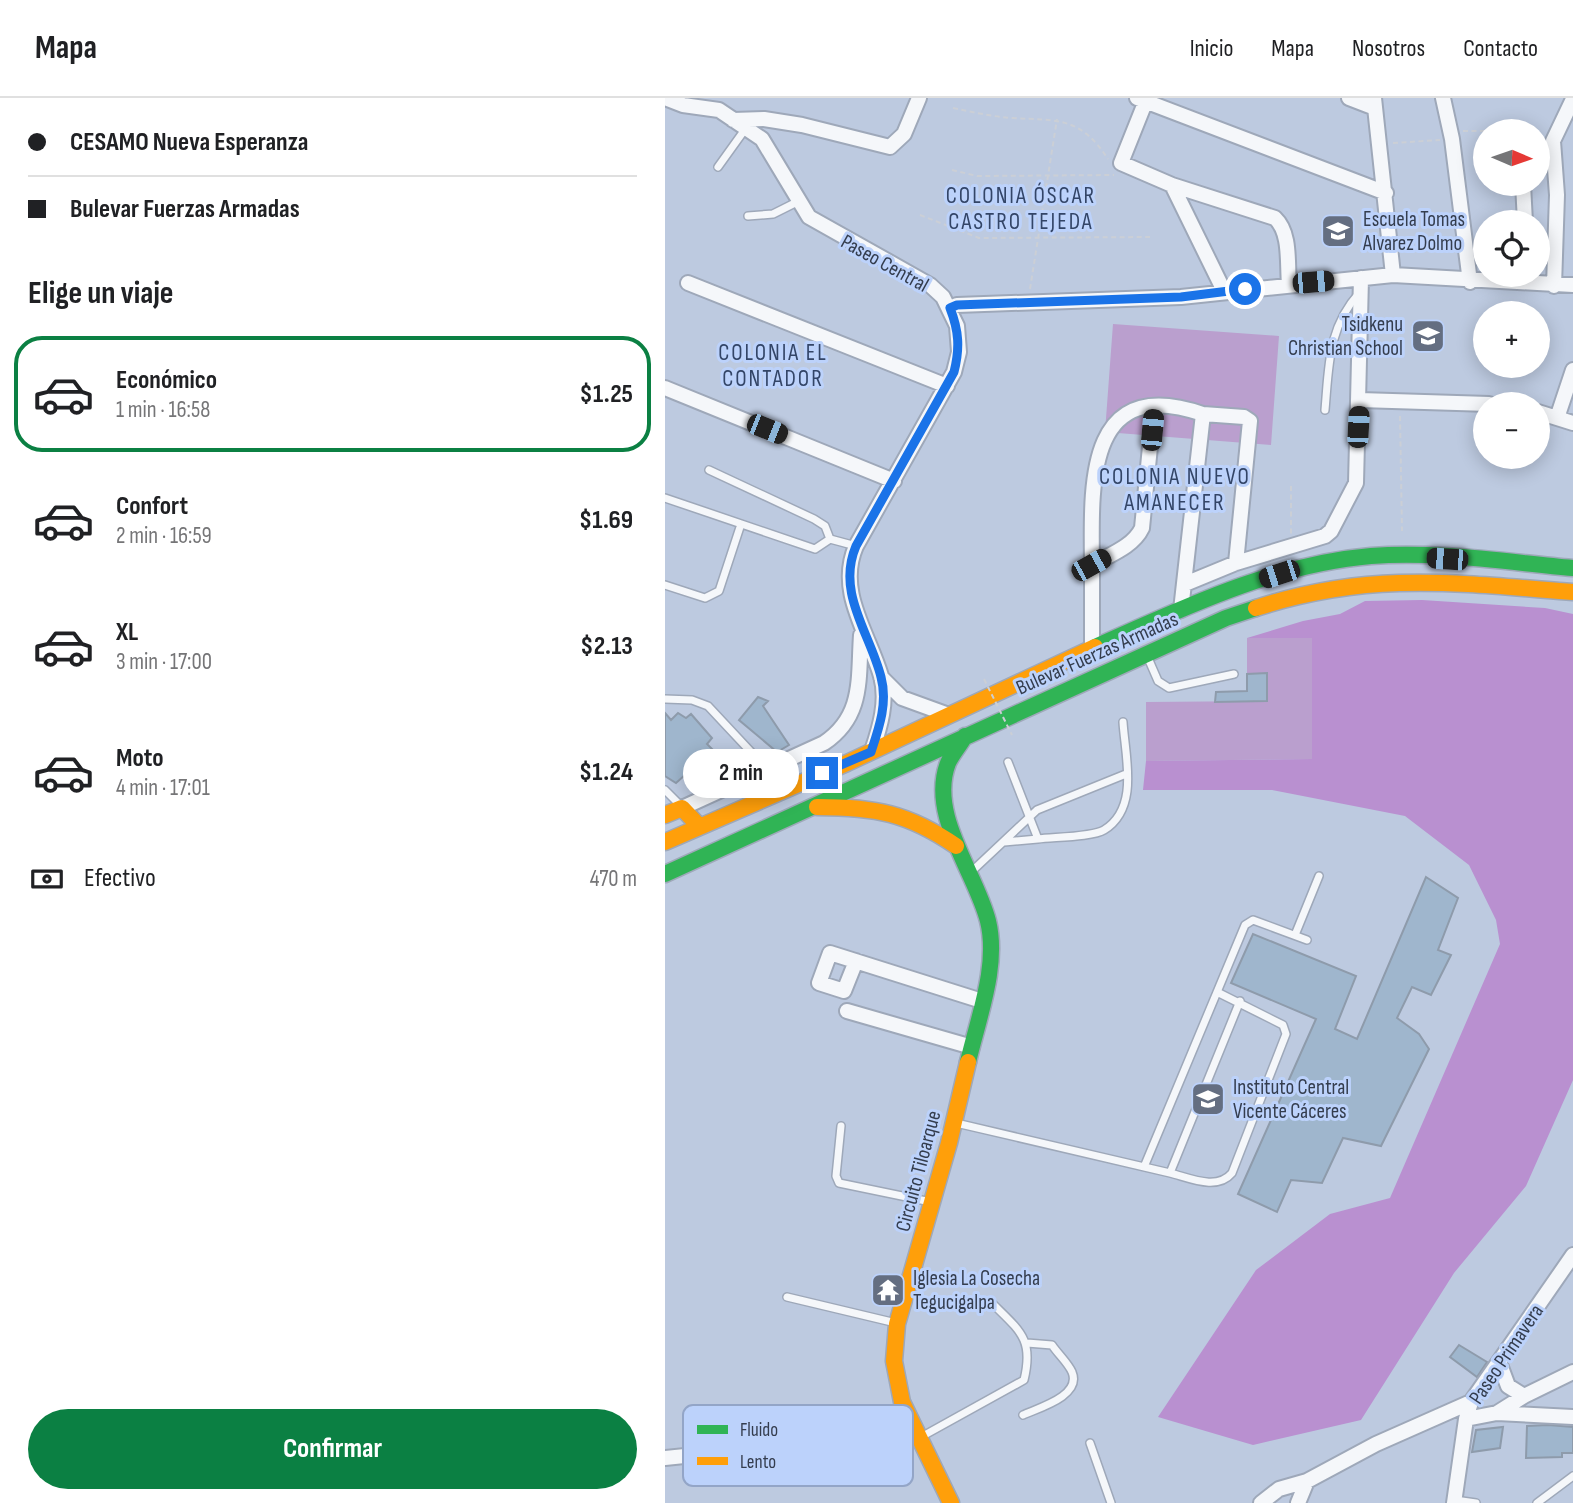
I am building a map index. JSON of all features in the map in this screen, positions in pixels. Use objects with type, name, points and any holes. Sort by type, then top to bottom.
[{"type":"main road","name":"Bulevar Fuerzas Armadas","points":[[665,842],[871,752],[946,714],[1181,610],[1230,589],[1279,574],[1348,559],[1422,557],[1573,568]]},
{"type":"main road","name":"Bulevar Fuerzas Armadas","points":[[665,874],[806,807],[1226,618],[1286,598],[1353,584],[1418,582],[1573,592]]},
{"type":"main road","name":"Circuito Tiloarque","points":[[904,1405],[894,1361],[897,1324],[954,1123],[991,964],[988,920],[956,846],[944,795],[948,764],[965,735]]},
{"type":"main road","name":"Circuito Tiloarque","points":[[806,807],[855,807],[902,813],[929,826],[956,846]]},
{"type":"main road","points":[[665,815],[682,808],[699,826]]},
{"type":"main road","name":"Circuito Tiloarque","points":[[913,1422],[951,1503]]},
{"type":"street","points":[[665,98],[683,105],[722,104]]},
{"type":"street","points":[[740,124],[764,119],[802,125],[890,147],[904,134],[919,98]]},
{"type":"street","points":[[1349,98],[1374,103],[1381,144],[1393,275]]},
{"type":"street","points":[[1443,98],[1470,282]]},
{"type":"street","points":[[1289,284],[1285,236],[1282,225],[1275,218],[1119,167],[1143,99],[1386,193]]},
{"type":"street","points":[[1554,286],[1557,195],[1553,141],[1573,99]]},
{"type":"street","name":"Paseo Central","points":[[722,104],[740,124],[762,139],[809,217],[930,285],[950,308],[957,326],[959,352],[947,386],[856,546],[849,578],[861,630],[881,677],[883,704],[871,752]]},
{"type":"street","points":[[1172,185],[1224,291]]},
{"type":"street","points":[[950,308],[957,305],[1181,297],[1289,284],[1361,284],[1393,275],[1473,282]]},
{"type":"street","points":[[688,283],[947,386]]},
{"type":"street","points":[[1185,584],[1236,563],[1325,536],[1331,531],[1353,491],[1360,400],[1361,284]]},
{"type":"street","points":[[1550,285],[1573,285]]},
{"type":"street","points":[[1557,418],[1573,370]]},
{"type":"street","points":[[665,388],[894,481]]},
{"type":"street","points":[[1360,400],[1473,403]]},
{"type":"street","points":[[1092,649],[1091,565],[1098,461],[1103,439],[1131,408],[1154,406],[1203,414],[1244,416],[1250,421],[1236,563]]},
{"type":"street","points":[[1091,565],[1123,548],[1138,536],[1142,528],[1154,406]]},
{"type":"street","points":[[1181,610],[1203,414]]},
{"type":"street","points":[[1550,416],[1573,423]]},
{"type":"street","points":[[682,808],[824,743],[847,724],[857,694],[861,630]]},
{"type":"street","name":"Paseo Central","points":[[881,677],[902,698],[946,714]]},
{"type":"street","points":[[856,961],[982,1002]]},
{"type":"street","points":[[847,1011],[972,1047]]},
{"type":"street","name":"Paseo Primavera","points":[[1454,1501],[1471,1402],[1573,1255]]},
{"type":"street","points":[[1499,1362],[1507,1386],[1524,1396]]},
{"type":"street","points":[[1497,1413],[1524,1396],[1573,1372]]},
{"type":"street","points":[[1261,1503],[1279,1489],[1307,1481],[1376,1444],[1471,1402]]},
{"type":"street","points":[[1466,1419],[1497,1413],[1573,1418]]},
{"type":"street","points":[[913,1438],[921,1437]]},
{"type":"street","points":[[665,1458],[683,1456]]},
{"type":"street","points":[[1298,1503],[1307,1481]]},
{"type":"lane","points":[[718,167],[740,124]]},
{"type":"lane","points":[[748,216],[773,214],[799,201]]},
{"type":"lane","points":[[1325,410],[1335,328],[1361,284]]},
{"type":"lane","points":[[709,470],[814,519],[824,526],[830,539]]},
{"type":"lane","points":[[665,498],[815,550],[830,539]]},
{"type":"lane","points":[[665,585],[705,598],[719,591],[741,524]]},
{"type":"lane","points":[[830,539],[856,546]]},
{"type":"lane","points":[[1146,654],[1158,681],[1168,688],[1234,674]]},
{"type":"lane","points":[[665,699],[692,700],[708,706],[766,768]]},
{"type":"lane","points":[[1003,842],[1103,831],[1121,812],[1128,798],[1123,722]]},
{"type":"lane","points":[[1008,762],[1038,839]]},
{"type":"lane","points":[[969,875],[1037,810],[1126,774]]},
{"type":"lane","points":[[665,790],[682,808]]},
{"type":"lane","points":[[1295,935],[1319,876]]},
{"type":"lane","points":[[1144,1167],[1248,920],[1307,940]]},
{"type":"lane","points":[[954,1123],[1214,1183],[1225,1181],[1232,1174],[1286,1034],[1283,1025],[1240,1001],[1217,992]]},
{"type":"lane","points":[[1170,1173],[1240,1001]]},
{"type":"lane","points":[[841,1126],[836,1176],[839,1183],[932,1202]]},
{"type":"lane","points":[[787,1297],[897,1324]]},
{"type":"lane","points":[[921,1437],[1024,1380],[1029,1359],[1027,1343],[1020,1331],[992,1303]]},
{"type":"lane","points":[[1023,1415],[1068,1394],[1073,1382],[1072,1373],[1052,1345],[1027,1343]]},
{"type":"lane","points":[[1090,1443],[1111,1503]]},
{"type":"lane","points":[[1537,1503],[1573,1476]]},
{"type":"lane","points":[[1454,1501],[1476,1503]]},
{"type":"path","points":[[952,170],[977,176],[1114,176],[1119,167],[1073,123],[1057,119],[1002,117],[953,108]]},
{"type":"path","points":[[1027,303],[1057,119]]},
{"type":"path","points":[[1381,144],[1473,134]]},
{"type":"path","points":[[920,215],[979,238],[1150,237]]},
{"type":"path","points":[[1400,401],[1402,531]]},
{"type":"path","points":[[1291,486],[1292,544]]},
{"type":"path","points":[[984,679],[1012,735]]},
{"type":"shaded area","points":[[1113,324],[1279,336],[1271,445],[1105,432]]},
{"type":"shaded area","points":[[1422,600],[1545,608],[1573,614],[1573,1080],[1526,1186],[1454,1273],[1361,1420],[1253,1445],[1158,1417],[1256,1270],[1330,1214],[1390,1198],[1500,944],[1496,920],[1469,865],[1405,816],[1272,790],[1143,790],[1146,761],[1312,759],[1312,638],[1247,638],[1303,621],[1340,614],[1365,601]]},
{"type":"shaded area","points":[[1312,637],[1312,759],[1146,761],[1146,702],[1266,701],[1266,673],[1247,674],[1247,638]]},
{"type":"building","points":[[1267,673],[1267,701],[1215,702],[1216,692],[1247,691],[1247,674]]},
{"type":"building","points":[[758,697],[768,701],[763,706],[789,745],[777,752],[739,720]]},
{"type":"building","points":[[665,713],[671,720],[678,713],[686,718],[691,714],[712,738],[707,744],[713,750],[676,783],[665,776]]},
{"type":"building","points":[[1426,877],[1458,898],[1438,950],[1451,955],[1431,995],[1412,987],[1397,1018],[1419,1034],[1429,1049],[1381,1146],[1343,1138],[1322,1183],[1291,1180],[1277,1212],[1238,1194],[1316,1019],[1231,983],[1253,934],[1356,976],[1335,1029],[1357,1039]]},
{"type":"building","points":[[1459,1345],[1487,1362],[1477,1377],[1450,1357]]},
{"type":"building","points":[[1527,1426],[1573,1427],[1573,1453],[1562,1453],[1562,1457],[1526,1458]]},
{"type":"building","points":[[1503,1427],[1500,1448],[1472,1452],[1476,1430]]},
{"type":"traffic: fast","points":[[1095,647],[1230,590],[1299,568],[1335,561],[1371,556],[1421,555],[1573,568]]},
{"type":"traffic: fast","points":[[665,874],[1226,618],[1256,608]]},
{"type":"traffic: fast","points":[[965,736],[948,763],[943,783],[944,803],[956,843],[982,903],[991,938],[986,992],[968,1062]]},
{"type":"traffic: slow","points":[[1256,608],[1297,596],[1375,584],[1452,583],[1573,592]]},
{"type":"traffic: slow","points":[[665,842],[847,763],[1095,647]]},
{"type":"traffic: slow","points":[[817,807],[856,808],[890,814],[922,826],[956,846]]},
{"type":"traffic: slow","points":[[665,815],[682,808],[699,826]]},
{"type":"traffic: slow","points":[[903,1405],[894,1361],[897,1324],[949,1143],[968,1062]]},
{"type":"traffic: slow","points":[[913,1425],[951,1503]]},
{"type":"place","name":"Escuela Tomas Alvarez Dolmo","points":[[1338,231]]},
{"type":"place","name":"Tsidkenu Christian School","points":[[1428,336]]},
{"type":"place","name":"Instituto Central Vicente Cáceres","points":[[1208,1099]]},
{"type":"place","name":"Iglesia La Cosecha Tegucigalpa","points":[[888,1290]]},
{"type":"district","name":"COLONIA ÓSCAR CASTRO TEJEDA","points":[[1021,208]]},
{"type":"district","name":"COLONIA EL CONTADOR","points":[[773,365]]},
{"type":"district","name":"COLONIA NUEVO AMANECER","points":[[1175,489]]},
{"type":"route","points":[[822,773],[871,752],[880,725],[883,704],[881,677],[861,630],[849,567],[856,546],[954,372],[959,352],[957,326],[950,308],[957,305],[1116,297],[1181,297],[1245,289]]}]
